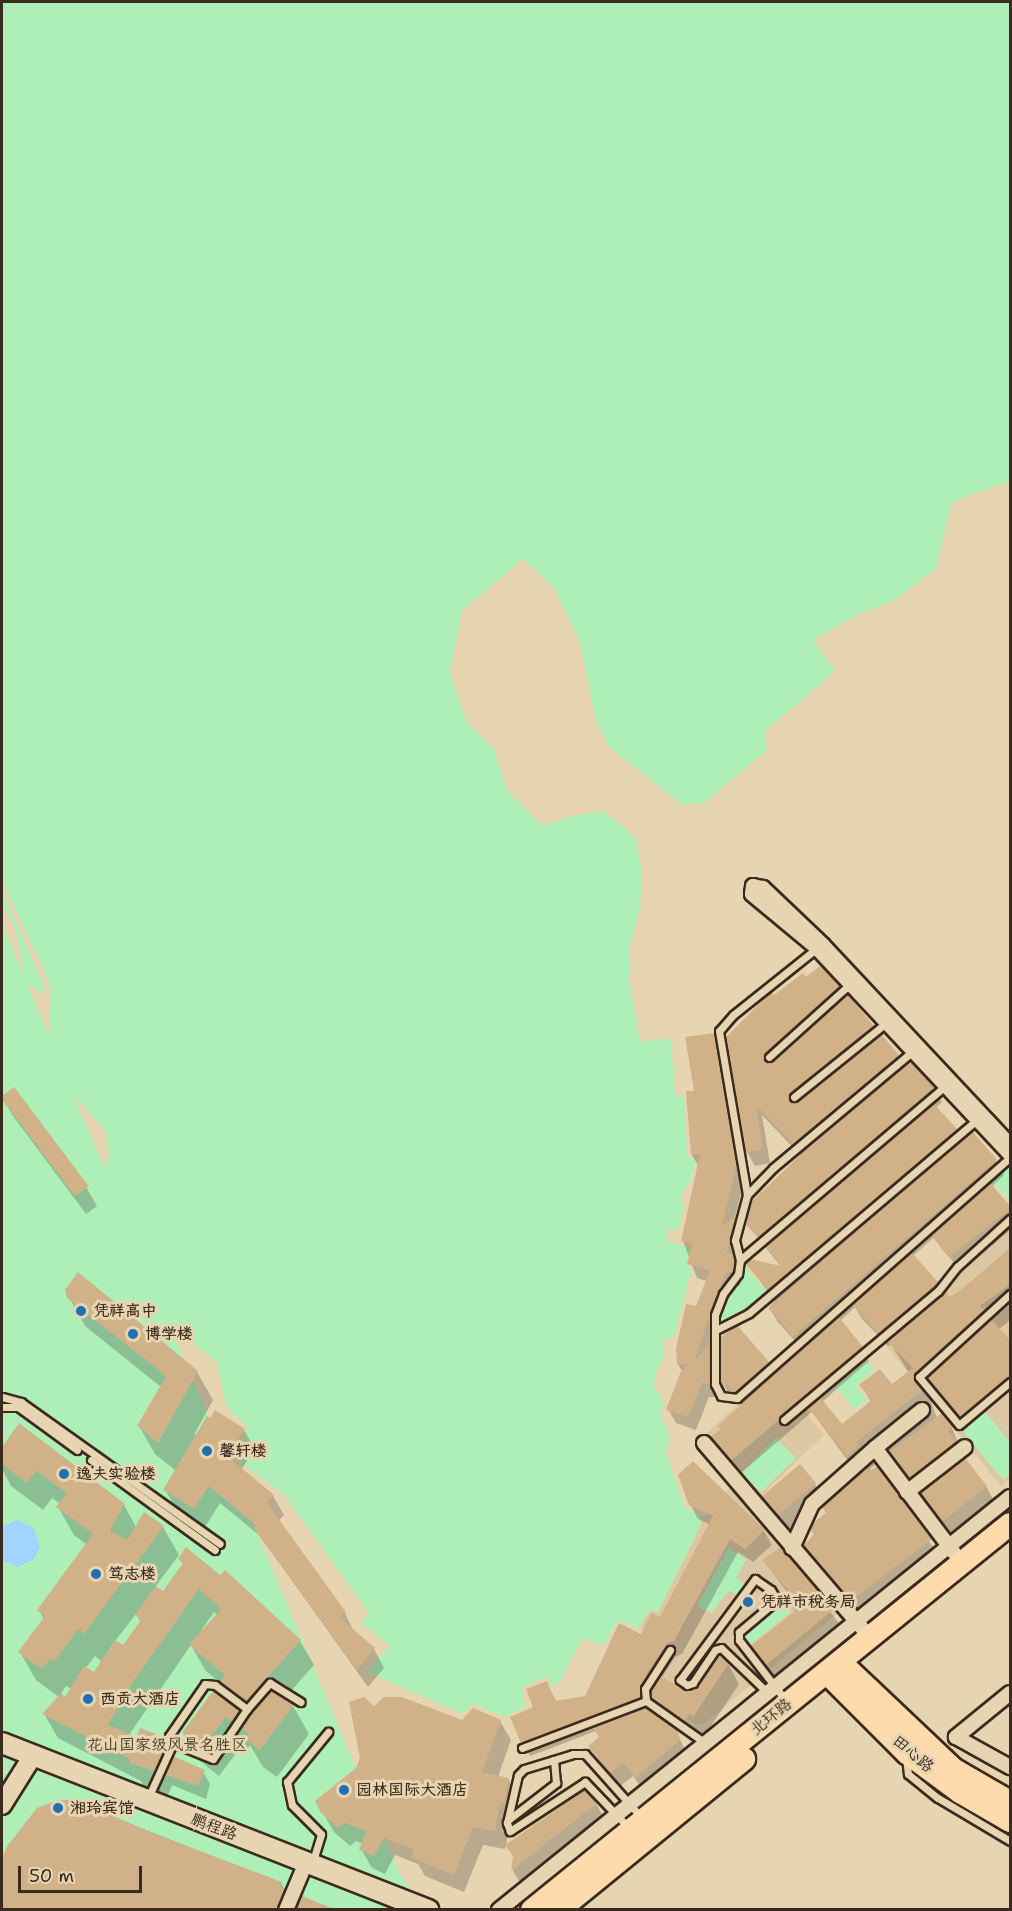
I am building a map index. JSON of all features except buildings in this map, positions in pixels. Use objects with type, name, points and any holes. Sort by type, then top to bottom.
[{"type":"main road","name":"北环路","points":[[532,1910],[630,1817],[778,1698],[839,1672],[864,1629],[937,1585],[956,1555],[1011,1524]]},
{"type":"main road","name":"北环路","points":[[559,1910],[839,1672],[1011,1543]]},
{"type":"main road","name":"田心路","points":[[839,1672],[953,1768],[1011,1802]]},
{"type":"main road","name":"田心路","points":[[839,1672],[907,1753],[960,1792],[1011,1821]]},
{"type":"main road","name":"鹏程路","points":[[2,1743],[29,1760],[307,1868],[428,1910]]},
{"type":"main road","name":"鹏程路","points":[[2,1754],[29,1760],[147,1801],[402,1910]]},
{"type":"street","points":[[1011,1146],[823,945],[763,888],[753,886],[753,894],[817,948],[849,985],[915,1049],[1011,1156]]},
{"type":"street","points":[[792,1548],[812,1504],[874,1448],[922,1410]]},
{"type":"street","points":[[704,1443],[864,1629]]},
{"type":"street","points":[[907,1492],[965,1447]]},
{"type":"street","points":[[874,1448],[956,1555]]},
{"type":"street","points":[[499,1910],[630,1817],[705,1743],[778,1698],[864,1629],[912,1577],[956,1555],[1011,1497]]},
{"type":"street","points":[[912,1577],[937,1585]]},
{"type":"street","points":[[934,1750],[956,1737],[1011,1693]]},
{"type":"street","points":[[956,1737],[1011,1767]]},
{"type":"street","points":[[2,1805],[29,1760]]},
{"type":"street","points":[[286,1910],[307,1868]]},
{"type":"lane","points":[[817,948],[733,1015],[719,1031],[747,1195],[735,1240],[740,1260],[738,1274],[716,1310],[715,1384],[721,1396],[733,1400],[1011,1156]]},
{"type":"lane","points":[[769,1057],[849,985]]},
{"type":"lane","points":[[794,1097],[886,1023]]},
{"type":"lane","points":[[747,1195],[773,1168],[915,1049]]},
{"type":"lane","points":[[740,1260],[946,1085]]},
{"type":"lane","points":[[716,1330],[749,1313],[978,1119]]},
{"type":"lane","points":[[784,1420],[938,1291],[957,1267],[1011,1219]]},
{"type":"lane","points":[[1011,1294],[919,1377],[959,1425],[1011,1382]]},
{"type":"lane","points":[[2,1397],[21,1402],[218,1547],[18,1407],[2,1407]]},
{"type":"lane","points":[[755,1580],[771,1590],[777,1600],[739,1632],[738,1640],[778,1698],[721,1648],[715,1650],[693,1683],[687,1685],[680,1680],[755,1580]]},
{"type":"lane","points":[[645,1701],[645,1689],[670,1650]]},
{"type":"lane","points":[[247,1709],[215,1685],[205,1684],[169,1736],[173,1743],[213,1759],[247,1709],[270,1683],[300,1702]]},
{"type":"lane","points":[[645,1701],[705,1743]]},
{"type":"lane","points":[[522,1748],[645,1701]]},
{"type":"lane","points":[[307,1868],[321,1834],[292,1805],[287,1782],[328,1732]]},
{"type":"lane","points":[[147,1801],[173,1743]]},
{"type":"lane","points":[[907,1753],[908,1774],[938,1798],[1011,1841]]},
{"type":"lane","points":[[585,1754],[630,1817],[585,1782],[514,1831],[507,1827],[518,1775],[524,1769],[585,1754]]},
{"type":"lane","points":[[507,1820],[556,1783],[554,1760]]},
{"type":"shaded area","points":[[1010,1224],[1010,1478],[1001,1486],[884,1343]]},
{"type":"shaded area","points":[[787,1360],[814,1389],[780,1422],[802,1407],[824,1435],[758,1499],[702,1437]]},
{"type":"shaded area","name":"凭祥市税务局","points":[[730,1487],[840,1611],[705,1723],[696,1725],[649,1689],[674,1649],[639,1628],[650,1610],[658,1612],[701,1525],[700,1516],[708,1515]]},
{"type":"green space","name":"花山国家级风景名胜区","points":[[2,2],[1010,2],[1010,481],[952,502],[936,568],[897,599],[859,614],[813,640],[835,671],[764,732],[767,750],[704,803],[681,804],[609,747],[596,722],[580,643],[554,588],[523,559],[462,611],[450,672],[466,721],[494,749],[507,791],[543,826],[576,815],[604,811],[635,837],[642,872],[640,910],[629,950],[629,980],[640,1042],[671,1038],[675,1095],[684,1096],[687,1158],[696,1158],[691,1182],[683,1190],[681,1202],[685,1204],[679,1230],[668,1229],[668,1242],[690,1248],[686,1266],[692,1268],[674,1337],[664,1339],[663,1357],[653,1383],[664,1404],[660,1414],[670,1436],[666,1452],[685,1507],[700,1516],[701,1525],[658,1612],[650,1610],[639,1628],[618,1621],[604,1645],[583,1638],[559,1683],[552,1686],[547,1677],[522,1687],[525,1707],[505,1717],[473,1704],[463,1714],[367,1672],[389,1646],[360,1621],[370,1614],[285,1496],[240,1462],[247,1427],[226,1406],[217,1362],[170,1325],[401,1876],[424,1909],[2,1909],[2,923],[25,977],[16,930],[2,901],[2,889],[45,989],[41,993],[27,983],[49,1036],[50,984],[2,880]],"holes":[[[73,1094],[105,1130],[109,1155],[105,1169]]]},
{"type":"green space","points":[[1010,1163],[1010,1200],[989,1178]]},
{"type":"green space","points":[[743,1265],[767,1291],[742,1314],[723,1321],[717,1315]]},
{"type":"green space","points":[[868,1361],[874,1370],[856,1386],[867,1400],[854,1410],[836,1386]]},
{"type":"green space","points":[[984,1410],[1010,1442],[1010,1474],[1003,1480],[961,1429]]},
{"type":"green space","points":[[776,1438],[796,1458],[761,1492],[741,1473]]},
{"type":"green space","points":[[729,1547],[746,1560],[736,1578],[745,1584],[737,1595],[729,1591],[711,1613],[697,1606]]},
{"type":"green space","points":[[785,1602],[790,1613],[750,1645],[744,1633]]},
{"type":"water","points":[[17,1520],[34,1528],[40,1547],[34,1559],[18,1567],[2,1561],[2,1526]]},
{"type":"place","name":"凭祥高中","points":[[81,1311]]},
{"type":"place","name":"博学楼","points":[[133,1334]]},
{"type":"place","name":"馨轩楼","points":[[207,1451]]},
{"type":"place","name":"逸夫实验楼","points":[[64,1474]]},
{"type":"place","name":"笃志楼","points":[[96,1574]]},
{"type":"place","name":"凭祥市税务局","points":[[748,1602]]},
{"type":"place","name":"西贡大酒店","points":[[88,1699]]},
{"type":"place","name":"园林国际大酒店","points":[[344,1790]]},
{"type":"place","name":"湘玲宾馆","points":[[58,1808]]}]
